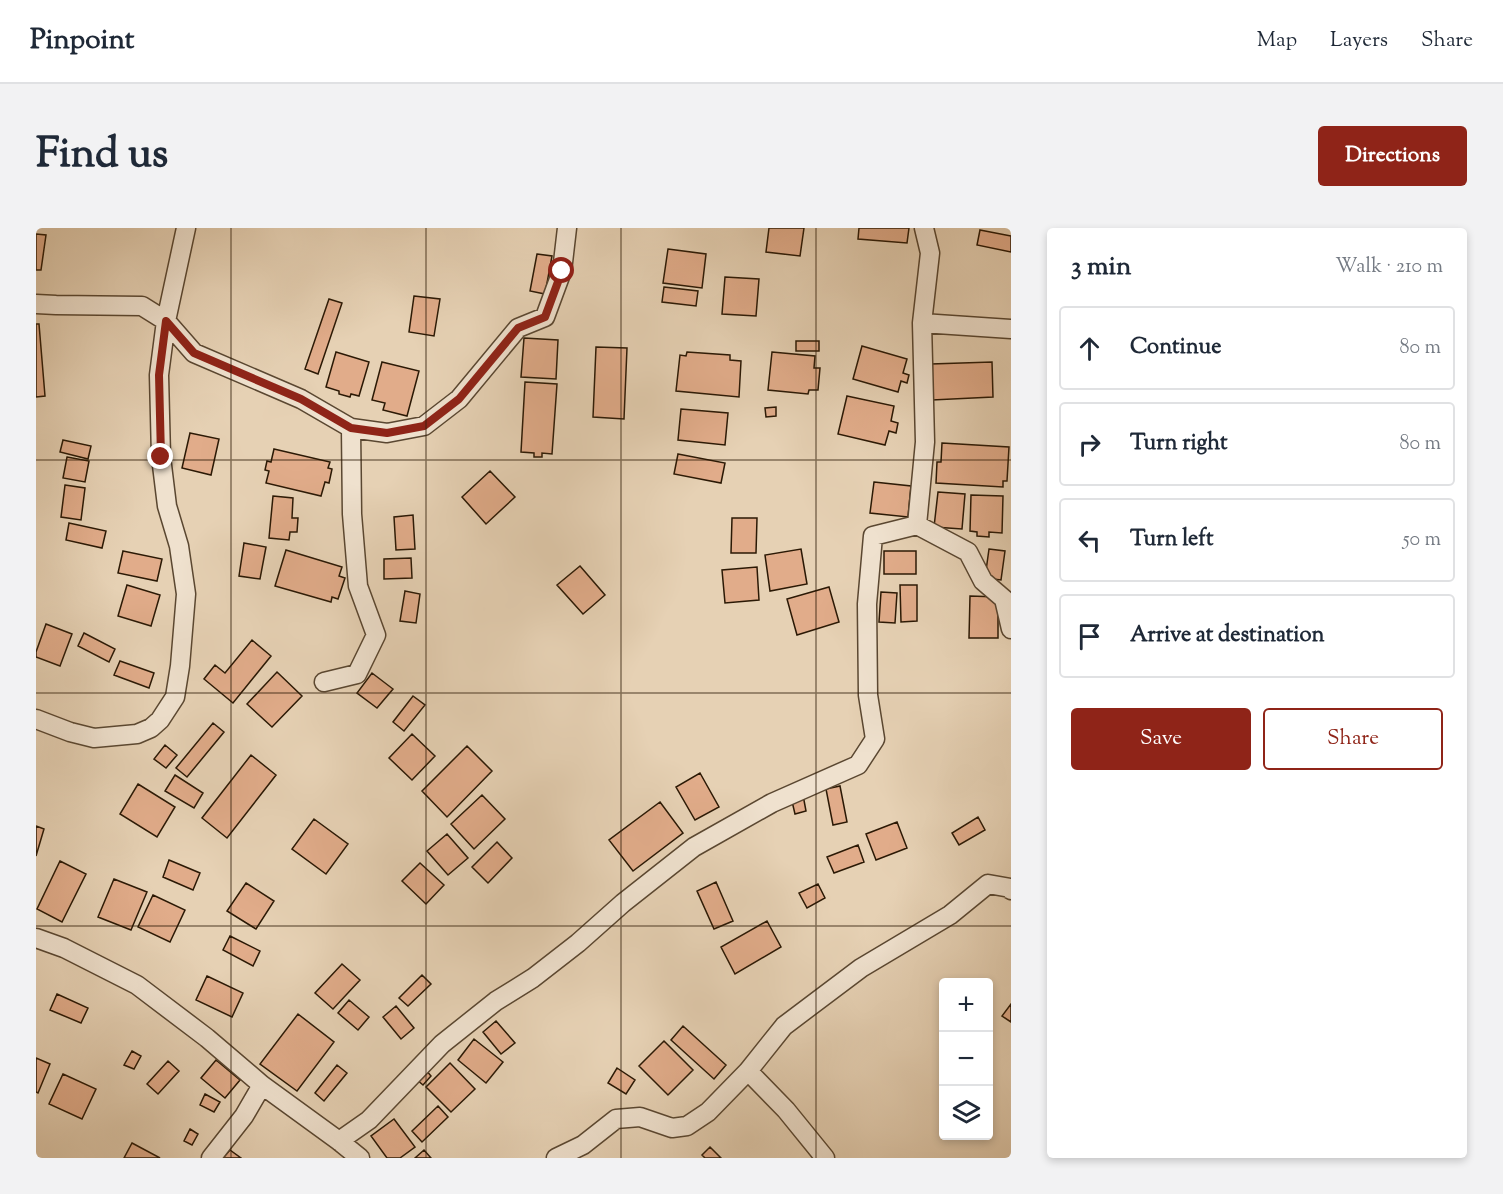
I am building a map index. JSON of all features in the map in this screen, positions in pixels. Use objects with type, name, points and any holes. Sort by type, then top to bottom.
[{"type":"street","points":[[36,719],[94,738],[136,734],[151,728],[160,720],[175,697],[186,594],[179,546],[167,506],[161,457],[159,375],[166,321],[186,228]]},
{"type":"street","points":[[36,303],[142,306],[166,321],[194,353],[301,399],[351,428],[387,433],[424,426],[459,399],[518,328],[545,317],[562,271],[567,228]]},
{"type":"street","points":[[917,525],[925,442],[922,323],[930,253],[924,228]]},
{"type":"street","points":[[922,323],[1011,328]]},
{"type":"street","points":[[324,682],[357,674],[376,635],[358,586],[352,514],[351,428]]},
{"type":"street","points":[[339,1141],[369,1120],[442,1044],[496,1001],[542,971],[694,847],[772,803],[858,765],[875,740],[868,695],[867,604],[873,536],[917,525],[968,552],[984,580],[1004,599],[1011,629]]},
{"type":"street","points":[[556,1158],[585,1152],[616,1119],[640,1118],[672,1128],[687,1126],[708,1112],[748,1071],[784,1026],[861,968],[950,915],[988,884],[1011,890]]},
{"type":"street","points":[[36,938],[64,948],[137,985],[207,1038],[262,1085],[360,1158]]},
{"type":"street","points":[[748,1071],[786,1110],[825,1158]]},
{"type":"street","points":[[211,1158],[244,1116],[262,1085]]},
{"type":"building","points":[[769,228],[804,228],[800,256],[766,252]]},
{"type":"building","points":[[859,228],[909,228],[907,243],[858,239]]},
{"type":"building","points":[[980,230],[1011,236],[1011,252],[977,245]]},
{"type":"building","points":[[36,234],[46,235],[41,270],[36,270]]},
{"type":"building","points":[[668,249],[706,254],[702,288],[663,283]]},
{"type":"building","points":[[537,254],[552,256],[545,294],[530,291]]},
{"type":"building","points":[[725,277],[759,279],[756,316],[722,314]]},
{"type":"building","points":[[664,287],[698,291],[696,306],[662,302]]},
{"type":"building","points":[[414,296],[440,299],[434,336],[409,332]]},
{"type":"building","points":[[329,299],[342,303],[318,374],[305,369]]},
{"type":"building","points":[[36,324],[39,324],[45,396],[36,397]]},
{"type":"building","points":[[524,338],[558,340],[556,379],[521,377]]},
{"type":"building","points":[[796,341],[819,341],[819,351],[796,351]]},
{"type":"building","points":[[862,346],[907,359],[903,373],[909,375],[907,383],[901,381],[898,392],[853,379]]},
{"type":"building","points":[[596,347],[627,348],[624,419],[593,417]]},
{"type":"building","points":[[336,352],[369,362],[359,396],[351,394],[350,397],[339,394],[339,391],[326,387]]},
{"type":"building","points":[[687,352],[730,355],[730,360],[741,361],[739,397],[676,391],[680,355],[686,356]]},
{"type":"building","points":[[772,352],[815,356],[814,368],[820,368],[818,390],[809,390],[808,394],[768,390]]},
{"type":"building","points":[[382,362],[419,371],[407,416],[383,410],[385,403],[372,400]]},
{"type":"building","points":[[992,362],[993,397],[932,400],[931,364]]},
{"type":"building","points":[[525,382],[557,384],[552,454],[542,453],[542,457],[534,457],[534,453],[521,452]]},
{"type":"building","points":[[847,396],[894,406],[891,421],[898,423],[896,433],[889,431],[885,445],[838,434]]},
{"type":"building","points":[[776,407],[776,416],[766,417],[765,408]]},
{"type":"building","points":[[681,409],[728,413],[725,445],[678,440]]},
{"type":"building","points":[[190,433],[219,439],[211,475],[182,468]]},
{"type":"building","points":[[63,440],[91,446],[88,459],[60,452]]},
{"type":"building","points":[[942,443],[1009,447],[1007,481],[1003,481],[1003,487],[936,483],[937,462],[941,462]]},
{"type":"building","points":[[274,449],[330,462],[328,468],[332,469],[329,483],[325,482],[321,496],[266,483],[269,471],[265,470],[267,461],[271,462]]},
{"type":"building","points":[[678,454],[725,463],[721,483],[674,474]]},
{"type":"building","points":[[67,457],[89,461],[85,482],[63,478]]},
{"type":"building","points":[[490,471],[515,497],[486,524],[462,497]]},
{"type":"building","points":[[874,482],[911,486],[908,517],[870,513]]},
{"type":"building","points":[[65,485],[85,488],[81,520],[61,517]]},
{"type":"building","points":[[938,492],[965,494],[962,529],[934,527]]},
{"type":"building","points":[[971,495],[1003,496],[1002,533],[989,532],[989,537],[977,536],[977,532],[970,531]]},
{"type":"building","points":[[273,496],[293,498],[292,518],[298,518],[297,532],[290,532],[289,540],[269,538]]},
{"type":"building","points":[[413,515],[415,549],[396,550],[394,517]]},
{"type":"building","points":[[732,518],[757,518],[756,553],[731,553]]},
{"type":"building","points":[[69,523],[106,531],[102,548],[66,540]]},
{"type":"building","points":[[244,543],[266,547],[260,579],[239,576]]},
{"type":"building","points":[[801,549],[807,584],[770,591],[765,555]]},
{"type":"building","points":[[989,549],[1005,551],[1001,580],[985,578]]},
{"type":"building","points":[[286,550],[342,567],[339,576],[345,578],[338,599],[332,597],[331,602],[275,586]]},
{"type":"building","points":[[123,551],[162,559],[157,581],[118,573]]},
{"type":"building","points":[[884,551],[916,551],[916,574],[884,574]]},
{"type":"building","points":[[411,558],[412,578],[384,579],[384,559]]},
{"type":"building","points":[[580,566],[605,595],[583,614],[557,585]]},
{"type":"building","points":[[757,567],[759,600],[725,603],[722,570]]},
{"type":"building","points":[[127,585],[160,595],[151,626],[118,616]]},
{"type":"building","points":[[900,585],[917,585],[917,621],[901,622]]},
{"type":"building","points":[[829,587],[839,622],[797,635],[787,599]]},
{"type":"building","points":[[405,591],[420,594],[416,623],[400,621]]},
{"type":"building","points":[[881,592],[897,593],[895,623],[879,622]]},
{"type":"building","points":[[970,596],[998,597],[998,638],[969,638]]},
{"type":"building","points":[[46,624],[72,634],[60,666],[36,657]]},
{"type":"building","points":[[84,633],[115,649],[109,662],[78,646]]},
{"type":"building","points":[[252,640],[271,656],[233,703],[204,679],[215,665],[225,673]]},
{"type":"building","points":[[120,661],[154,673],[149,688],[114,675]]},
{"type":"building","points":[[277,672],[302,696],[272,727],[247,704]]},
{"type":"building","points":[[372,673],[393,689],[377,708],[357,693]]},
{"type":"building","points":[[413,696],[425,705],[404,731],[393,722]]},
{"type":"building","points":[[213,723],[224,732],[187,777],[176,768]]},
{"type":"building","points":[[412,734],[435,756],[412,780],[389,758]]},
{"type":"building","points":[[165,745],[177,755],[166,768],[154,759]]},
{"type":"building","points":[[467,746],[492,771],[447,817],[422,791]]},
{"type":"building","points":[[251,755],[276,775],[227,838],[202,818]]},
{"type":"building","points":[[700,773],[719,807],[695,820],[676,787]]},
{"type":"building","points":[[175,775],[203,793],[194,808],[165,791]]},
{"type":"building","points":[[138,784],[175,807],[157,837],[120,814]]},
{"type":"building","points":[[840,786],[847,822],[833,825],[826,789]]},
{"type":"building","points":[[482,795],[505,819],[474,849],[451,824]]},
{"type":"building","points":[[803,795],[806,811],[795,814],[791,797]]},
{"type":"building","points":[[660,802],[683,833],[633,871],[609,840]]},
{"type":"building","points":[[978,817],[985,830],[959,845],[952,833]]},
{"type":"building","points":[[314,819],[348,844],[326,874],[292,849]]},
{"type":"building","points":[[897,822],[907,848],[876,860],[866,834]]},
{"type":"building","points":[[36,826],[44,829],[36,856]]},
{"type":"building","points":[[447,834],[468,858],[448,875],[427,851]]},
{"type":"building","points":[[497,842],[512,858],[488,883],[472,867]]},
{"type":"building","points":[[858,845],[864,862],[834,873],[827,857]]},
{"type":"building","points":[[169,860],[200,873],[193,890],[163,877]]},
{"type":"building","points":[[60,861],[86,874],[62,922],[37,909]]},
{"type":"building","points":[[420,863],[444,885],[426,904],[402,881]]},
{"type":"building","points":[[114,879],[147,892],[131,930],[98,917]]},
{"type":"building","points":[[716,882],[733,921],[714,929],[697,891]]},
{"type":"building","points":[[246,883],[274,901],[256,929],[227,911]]},
{"type":"building","points":[[818,884],[825,898],[807,908],[799,893]]},
{"type":"building","points":[[153,895],[185,910],[170,942],[138,927]]},
{"type":"building","points":[[767,921],[781,947],[735,974],[721,947]]},
{"type":"building","points":[[230,936],[260,951],[253,966],[223,950]]},
{"type":"building","points":[[342,964],[360,980],[333,1009],[315,993]]},
{"type":"building","points":[[422,975],[431,984],[408,1006],[399,998]]},
{"type":"building","points":[[207,976],[243,993],[232,1017],[196,1000]]},
{"type":"building","points":[[57,994],[88,1008],[81,1023],[50,1010]]},
{"type":"building","points":[[349,1000],[369,1017],[358,1030],[338,1013]]},
{"type":"building","points":[[1011,1004],[1011,1022],[1002,1016]]},
{"type":"building","points":[[396,1006],[414,1028],[401,1039],[383,1017]]},
{"type":"building","points":[[298,1014],[334,1042],[297,1091],[260,1064]]},
{"type":"building","points":[[496,1021],[515,1043],[501,1054],[483,1032]]},
{"type":"building","points":[[683,1026],[726,1065],[714,1079],[671,1040]]},
{"type":"building","points":[[474,1039],[503,1062],[486,1083],[458,1060]]},
{"type":"building","points":[[664,1041],[693,1070],[668,1095],[639,1066]]},
{"type":"building","points":[[132,1051],[141,1056],[134,1069],[124,1065]]},
{"type":"building","points":[[36,1058],[50,1064],[38,1093],[36,1092]]},
{"type":"building","points":[[216,1060],[240,1080],[225,1098],[201,1078]]},
{"type":"building","points":[[168,1061],[179,1071],[158,1094],[147,1084]]},
{"type":"building","points":[[450,1063],[475,1089],[451,1112],[426,1087]]},
{"type":"building","points":[[337,1065],[347,1073],[324,1101],[315,1093]]},
{"type":"building","points":[[617,1068],[635,1080],[626,1094],[608,1083]]},
{"type":"building","points":[[425,1069],[431,1076],[423,1085],[416,1079]]},
{"type":"building","points":[[63,1074],[96,1089],[82,1119],[49,1104]]},
{"type":"building","points":[[205,1094],[220,1102],[214,1112],[200,1105]]},
{"type":"building","points":[[438,1106],[448,1117],[422,1142],[412,1131]]},
{"type":"building","points":[[394,1119],[415,1147],[400,1158],[387,1158],[371,1136]]},
{"type":"building","points":[[190,1129],[198,1134],[192,1145],[184,1141]]},
{"type":"building","points":[[132,1143],[160,1158],[124,1158]]},
{"type":"building","points":[[710,1147],[721,1158],[705,1158],[702,1155]]},
{"type":"building","points":[[230,1150],[241,1158],[223,1158]]},
{"type":"building","points":[[424,1150],[431,1158],[415,1158]]},
{"type":"route","points":[[161,457],[159,375],[166,321],[194,353],[301,399],[351,428],[387,433],[424,426],[459,399],[518,328],[545,317],[562,271]]}]
